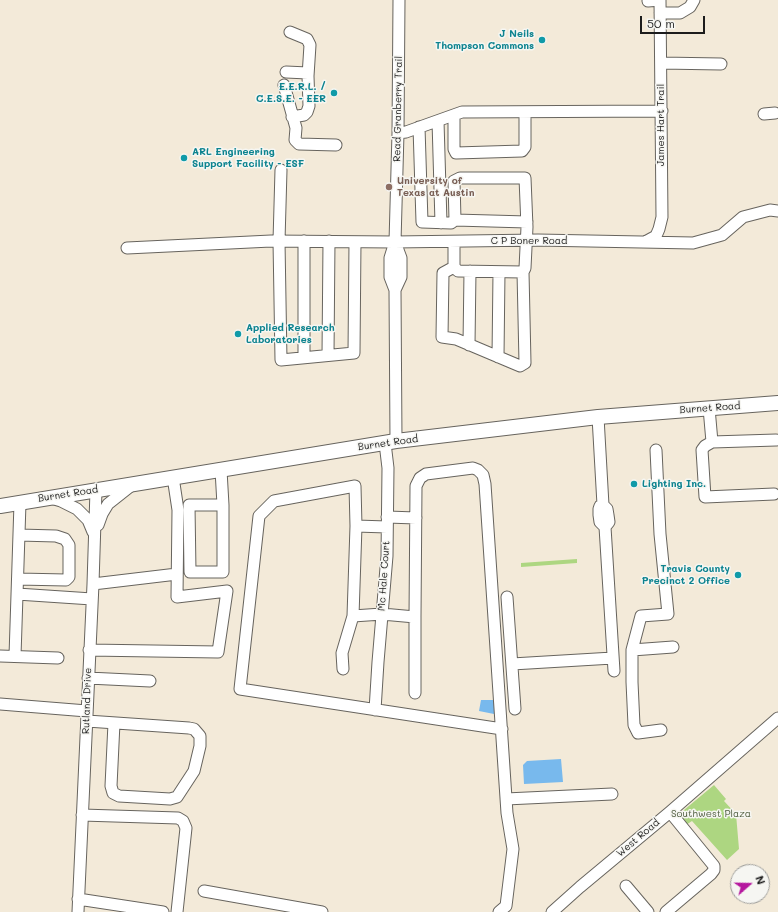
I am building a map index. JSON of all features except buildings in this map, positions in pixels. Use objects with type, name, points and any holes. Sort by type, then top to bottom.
[{"type":"main road","name":"Burnet Road","points":[[0,506],[390,442],[598,417],[778,403]]},
{"type":"street","name":"Read Granberry Trail","points":[[390,442],[395,290],[390,277],[390,258],[395,242],[399,0]]},
{"type":"street","points":[[648,1],[660,0]]},
{"type":"street","name":"James Hart Trail","points":[[645,242],[656,236],[662,217],[660,0]]},
{"type":"street","points":[[660,14],[680,13],[690,7],[694,0]]},
{"type":"street","points":[[290,32],[307,40],[310,45],[308,73],[309,106],[304,115],[292,116]]},
{"type":"street","points":[[661,63],[721,64]]},
{"type":"street","points":[[286,72],[308,73]]},
{"type":"street","points":[[284,86],[296,128],[296,140],[299,144],[336,145]]},
{"type":"street","points":[[398,133],[462,112],[662,111]]},
{"type":"street","points":[[454,115],[454,149],[456,152],[522,151],[525,147],[526,112]]},
{"type":"street","points":[[438,121],[441,222]]},
{"type":"street","points":[[419,127],[422,222],[451,223],[455,220],[527,222]]},
{"type":"street","points":[[281,170],[275,241],[281,360],[354,353],[355,242]]},
{"type":"street","points":[[454,267],[443,273],[442,337],[456,339],[470,344],[520,366],[525,363],[523,272],[525,268],[527,222],[526,178],[460,178],[454,180],[455,220]]},
{"type":"street","name":"C P Boner Road","points":[[127,248],[275,241],[526,241],[693,243],[722,235],[743,218],[770,210],[778,210]]},
{"type":"street","points":[[304,241],[304,357]]},
{"type":"street","points":[[328,355],[330,241]]},
{"type":"street","points":[[454,242],[454,267],[458,271],[523,272]]},
{"type":"street","points":[[470,271],[470,344]]},
{"type":"street","points":[[498,357],[499,272]]},
{"type":"street","points":[[710,408],[712,442]]},
{"type":"street","points":[[598,417],[603,505],[599,509],[599,515],[600,522],[605,527],[614,670]]},
{"type":"street","points":[[774,494],[705,497],[702,450],[705,446],[712,442],[776,440]]},
{"type":"street","name":"Mc Hale Court","points":[[375,710],[387,556],[388,468],[390,442]]},
{"type":"street","points":[[656,450],[660,534],[668,614],[642,616],[632,650],[632,682],[634,725],[638,733],[661,730]]},
{"type":"street","points":[[415,693],[416,486],[420,478],[426,474],[473,468],[478,470],[483,475],[485,492],[506,799],[513,849],[506,906],[499,912]]},
{"type":"street","points":[[221,470],[222,505],[223,572],[190,572],[189,505],[222,505]]},
{"type":"street","points":[[90,650],[218,652],[227,591],[177,597],[178,510],[174,477]]},
{"type":"street","points":[[94,536],[105,507],[135,483]]},
{"type":"street","points":[[343,669],[342,653],[352,616],[356,526],[355,486],[274,501],[259,516],[240,689],[502,729]]},
{"type":"street","name":"Rutland Drive","points":[[78,912],[96,490]]},
{"type":"street","points":[[48,498],[61,501],[77,509],[88,520],[94,536]]},
{"type":"street","points":[[15,656],[20,503]]},
{"type":"street","points":[[356,526],[416,518]]},
{"type":"street","points":[[18,579],[66,580],[69,577],[69,545],[65,539],[56,536],[19,535]]},
{"type":"street","points":[[93,584],[177,574]]},
{"type":"street","points":[[17,594],[92,599]]},
{"type":"street","points":[[507,597],[515,709]]},
{"type":"street","points":[[352,616],[382,614],[415,617]]},
{"type":"street","points":[[632,650],[673,647]]},
{"type":"street","points":[[0,656],[58,658]]},
{"type":"street","points":[[512,664],[613,658]]},
{"type":"street","points":[[88,678],[150,681]]},
{"type":"street","points":[[0,704],[87,716],[114,723],[194,729],[200,736],[199,752],[194,772],[177,797],[170,799],[119,796],[113,793],[111,786],[114,723]]},
{"type":"street","name":"West Road","points":[[552,912],[778,718]]},
{"type":"street","points":[[506,799],[612,794]]},
{"type":"street","points":[[666,912],[712,874],[714,870],[714,866],[670,812]]},
{"type":"street","points":[[82,815],[178,818],[182,821],[186,828],[178,912]]},
{"type":"street","points":[[626,886],[648,912]]},
{"type":"street","points":[[204,892],[322,912]]},
{"type":"street","points":[[78,899],[164,912]]},
{"type":"green space","points":[[577,559],[577,563],[521,567],[521,563]]},
{"type":"green space","name":"Southwest Plaza","points":[[714,785],[726,799],[724,801],[736,814],[739,849],[727,860],[692,821],[686,825],[682,819],[684,810]]},
{"type":"water","points":[[481,700],[496,700],[494,714],[479,711]]},
{"type":"water","points":[[561,759],[563,782],[524,784],[523,765],[527,761]]},
{"type":"place","name":"J Neils Thompson Commons","points":[[542,40]]},
{"type":"place","name":"E.E.R.L. / C.E.S.E. - EER","points":[[334,93]]},
{"type":"place","name":"ARL Engineering Support Facility - ESF","points":[[184,158]]},
{"type":"place","name":"University of Texas at Austin","points":[[389,187]]},
{"type":"place","name":"Applied Research Laboratories","points":[[238,334]]},
{"type":"place","name":"Lighting Inc.","points":[[634,484]]},
{"type":"place","name":"Travis County Precinct 2 Office","points":[[738,575]]}]
